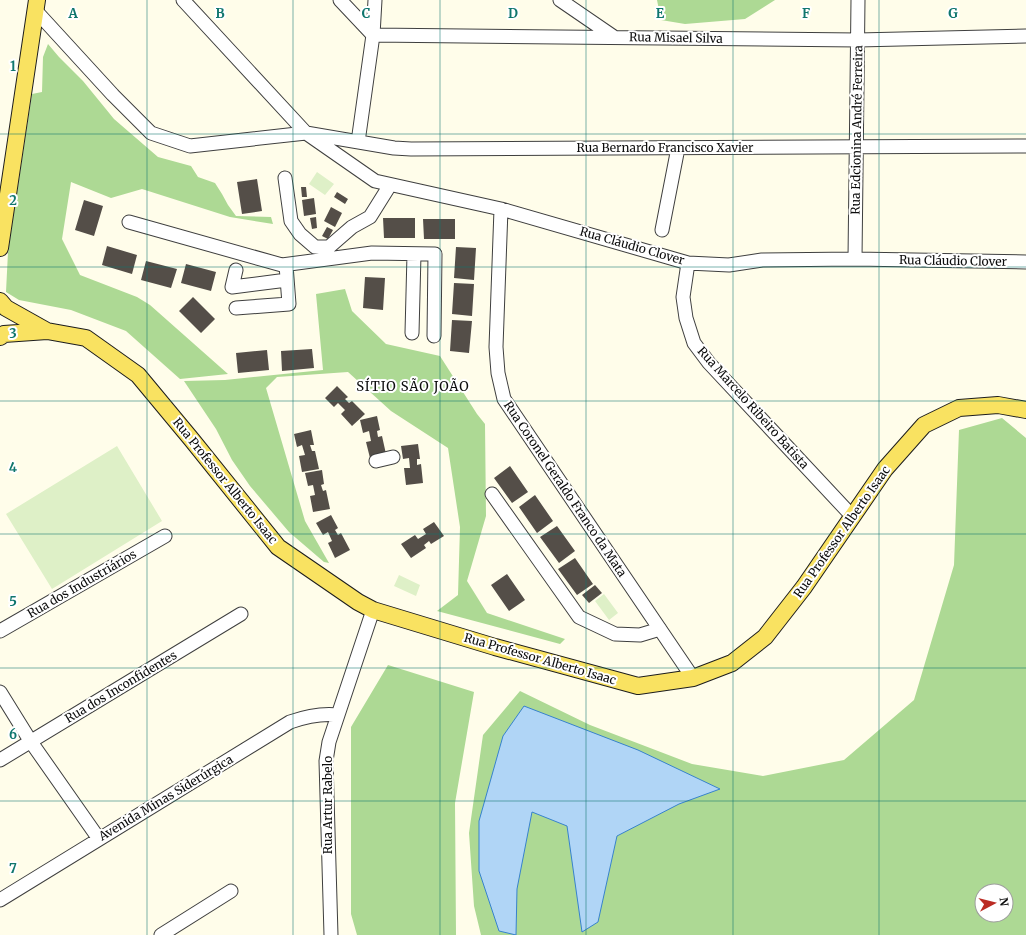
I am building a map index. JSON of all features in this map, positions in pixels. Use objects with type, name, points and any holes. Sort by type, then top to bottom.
[{"type":"main road","points":[[0,248],[36,5]]},
{"type":"main road","points":[[0,301],[6,308],[47,331]]},
{"type":"main road","points":[[0,337],[4,334],[47,331]]},
{"type":"main road","name":"Rua Professor Alberto Isaac","points":[[47,331],[86,338],[138,375],[278,547],[358,602],[373,610],[495,647],[638,686],[693,678],[732,663],[765,637],[804,586],[885,469],[924,425],[959,408],[998,405],[1026,410]]},
{"type":"street","name":"Rua Cláudio Clover","points":[[183,0],[306,133],[375,181],[500,209],[688,263],[729,265],[762,260],[855,259],[1026,262]]},
{"type":"street","points":[[340,0],[373,35]]},
{"type":"street","points":[[358,142],[373,35],[375,0]]},
{"type":"street","points":[[560,0],[614,37]]},
{"type":"street","name":"Rua Edcionina André Ferreira","points":[[855,259],[858,0]]},
{"type":"street","name":"Rua Bernardo Francisco Xavier","points":[[36,5],[113,95],[151,133],[190,146],[306,133],[394,148],[411,149],[1026,146]]},
{"type":"street","name":"Rua Misael Silva","points":[[373,35],[858,40],[1026,36]]},
{"type":"street","points":[[662,230],[678,148]]},
{"type":"street","points":[[285,178],[291,221],[300,234],[323,253]]},
{"type":"street","points":[[323,253],[352,227],[370,218],[390,185]]},
{"type":"street","name":"Rua Coronel Geraldo Franco da Mata","points":[[500,209],[496,347],[498,373],[504,399],[693,678]]},
{"type":"street","points":[[129,222],[282,265],[323,253],[435,254],[434,336]]},
{"type":"street","points":[[412,333],[414,254]]},
{"type":"street","name":"Rua Marcelo Ribeiro Batista","points":[[688,263],[683,297],[686,318],[694,343],[709,363],[852,516]]},
{"type":"street","points":[[236,308],[289,304],[286,265]]},
{"type":"street","points":[[236,270],[232,287],[287,280]]},
{"type":"street","points":[[376,461],[393,457]]},
{"type":"street","points":[[492,494],[579,617],[615,634],[640,635],[660,629]]},
{"type":"street","name":"Rua dos Industriários","points":[[0,631],[165,536]]},
{"type":"street","name":"Rua Artur Rabelo","points":[[331,935],[326,761],[329,742],[373,610]]},
{"type":"street","name":"Rua dos Inconfidentes","points":[[0,760],[241,614]]},
{"type":"street","points":[[0,692],[31,742],[99,839]]},
{"type":"street","name":"Avenida Minas Siderúrgica","points":[[0,900],[290,722],[303,717],[323,714],[338,715]]},
{"type":"street","points":[[161,935],[231,891]]},
{"type":"green space","points":[[657,0],[775,0],[745,19],[685,24],[661,20]]},
{"type":"green space","points":[[48,44],[83,81],[114,119],[158,157],[191,166],[198,177],[215,183],[236,216],[271,217],[273,224],[230,217],[142,189],[111,198],[71,182],[62,239],[80,275],[137,297],[150,305],[228,374],[180,379],[126,331],[71,310],[19,300],[6,292],[8,252],[32,94],[42,92],[43,57]]},
{"type":"green space","points":[[317,172],[334,184],[325,195],[309,184]]},
{"type":"green space","points":[[345,289],[352,311],[386,344],[440,356],[485,424],[486,516],[467,581],[487,613],[565,639],[560,644],[437,611],[458,595],[460,527],[448,448],[391,411],[348,372],[277,377],[266,388],[305,521],[329,563],[324,562],[289,532],[250,486],[232,460],[216,429],[184,381],[225,380],[323,370],[316,294]]},
{"type":"green space","points":[[1002,418],[1026,438],[1026,935],[481,935],[474,906],[469,833],[483,735],[520,691],[590,725],[692,764],[763,776],[844,760],[914,700],[954,565],[959,430]]},
{"type":"green space","points":[[117,446],[162,521],[52,589],[6,514]]},
{"type":"green space","points":[[399,575],[420,585],[416,596],[394,586]]},
{"type":"green space","points":[[604,594],[618,613],[609,620],[595,601]]},
{"type":"green space","points":[[388,665],[474,692],[455,803],[456,935],[357,935],[351,914],[351,727]]},
{"type":"water","points":[[524,706],[638,750],[720,789],[679,804],[617,836],[598,922],[582,932],[567,826],[532,812],[517,889],[516,935],[499,931],[479,871],[479,821],[503,736]]},
{"type":"building","points":[[257,179],[262,211],[242,214],[237,182]]},
{"type":"building","points":[[301,187],[306,187],[307,197],[302,197]]},
{"type":"building","points":[[337,192],[348,199],[345,204],[334,197]]},
{"type":"building","points":[[314,198],[316,214],[304,216],[302,200]]},
{"type":"building","points":[[84,200],[103,206],[94,236],[75,230]]},
{"type":"building","points":[[331,207],[342,213],[335,227],[324,221]]},
{"type":"building","points":[[316,217],[317,228],[312,229],[310,218]]},
{"type":"building","points":[[383,218],[415,218],[415,238],[384,238]]},
{"type":"building","points":[[423,219],[455,219],[455,239],[424,239]]},
{"type":"building","points":[[327,227],[333,230],[328,239],[322,236]]},
{"type":"building","points":[[107,246],[137,255],[132,274],[102,265]]},
{"type":"building","points":[[456,247],[476,248],[474,280],[454,278]]},
{"type":"building","points":[[146,261],[177,269],[171,288],[141,280]]},
{"type":"building","points":[[186,264],[216,272],[211,291],[181,283]]},
{"type":"building","points":[[365,277],[385,278],[383,310],[363,308]]},
{"type":"building","points":[[454,283],[474,284],[472,316],[452,314]]},
{"type":"building","points":[[193,297],[215,319],[201,333],[179,311]]},
{"type":"building","points":[[452,320],[472,321],[469,353],[450,351]]},
{"type":"building","points":[[312,349],[314,368],[282,371],[281,351]]},
{"type":"building","points":[[267,350],[269,370],[238,373],[236,353]]},
{"type":"building","points":[[337,386],[348,397],[345,399],[349,403],[352,401],[365,414],[352,426],[341,414],[345,410],[338,403],[334,407],[325,398]]},
{"type":"building","points":[[377,416],[380,430],[377,431],[378,437],[382,436],[386,454],[370,458],[366,442],[371,441],[369,431],[363,433],[360,420]]},
{"type":"building","points":[[311,430],[314,445],[310,445],[312,451],[315,451],[319,469],[302,472],[299,456],[305,455],[302,445],[297,447],[294,434]]},
{"type":"building","points":[[418,444],[420,459],[417,459],[417,465],[421,464],[423,483],[406,485],[404,468],[410,468],[409,458],[403,459],[401,446]]},
{"type":"building","points":[[510,466],[528,492],[512,503],[494,478]]},
{"type":"building","points":[[322,470],[324,484],[321,485],[323,491],[326,490],[330,509],[313,512],[310,496],[315,495],[313,485],[308,486],[305,473]]},
{"type":"building","points":[[535,495],[553,521],[537,533],[519,507]]},
{"type":"building","points":[[331,515],[338,528],[335,530],[338,535],[341,533],[350,550],[335,558],[328,543],[332,541],[328,532],[323,535],[316,523]]},
{"type":"building","points":[[434,522],[444,536],[431,544],[429,541],[424,545],[426,548],[411,558],[401,544],[415,535],[418,539],[426,534],[423,529]]},
{"type":"building","points":[[557,526],[575,551],[559,563],[540,537]]},
{"type":"building","points":[[575,558],[593,584],[577,595],[558,569]]},
{"type":"building","points":[[507,574],[525,600],[509,611],[491,585]]},
{"type":"building","points":[[595,585],[602,593],[589,603],[582,595]]},
{"type":"district","name":"SÍTIO SÃO JOÃO","points":[[413,386]]}]
